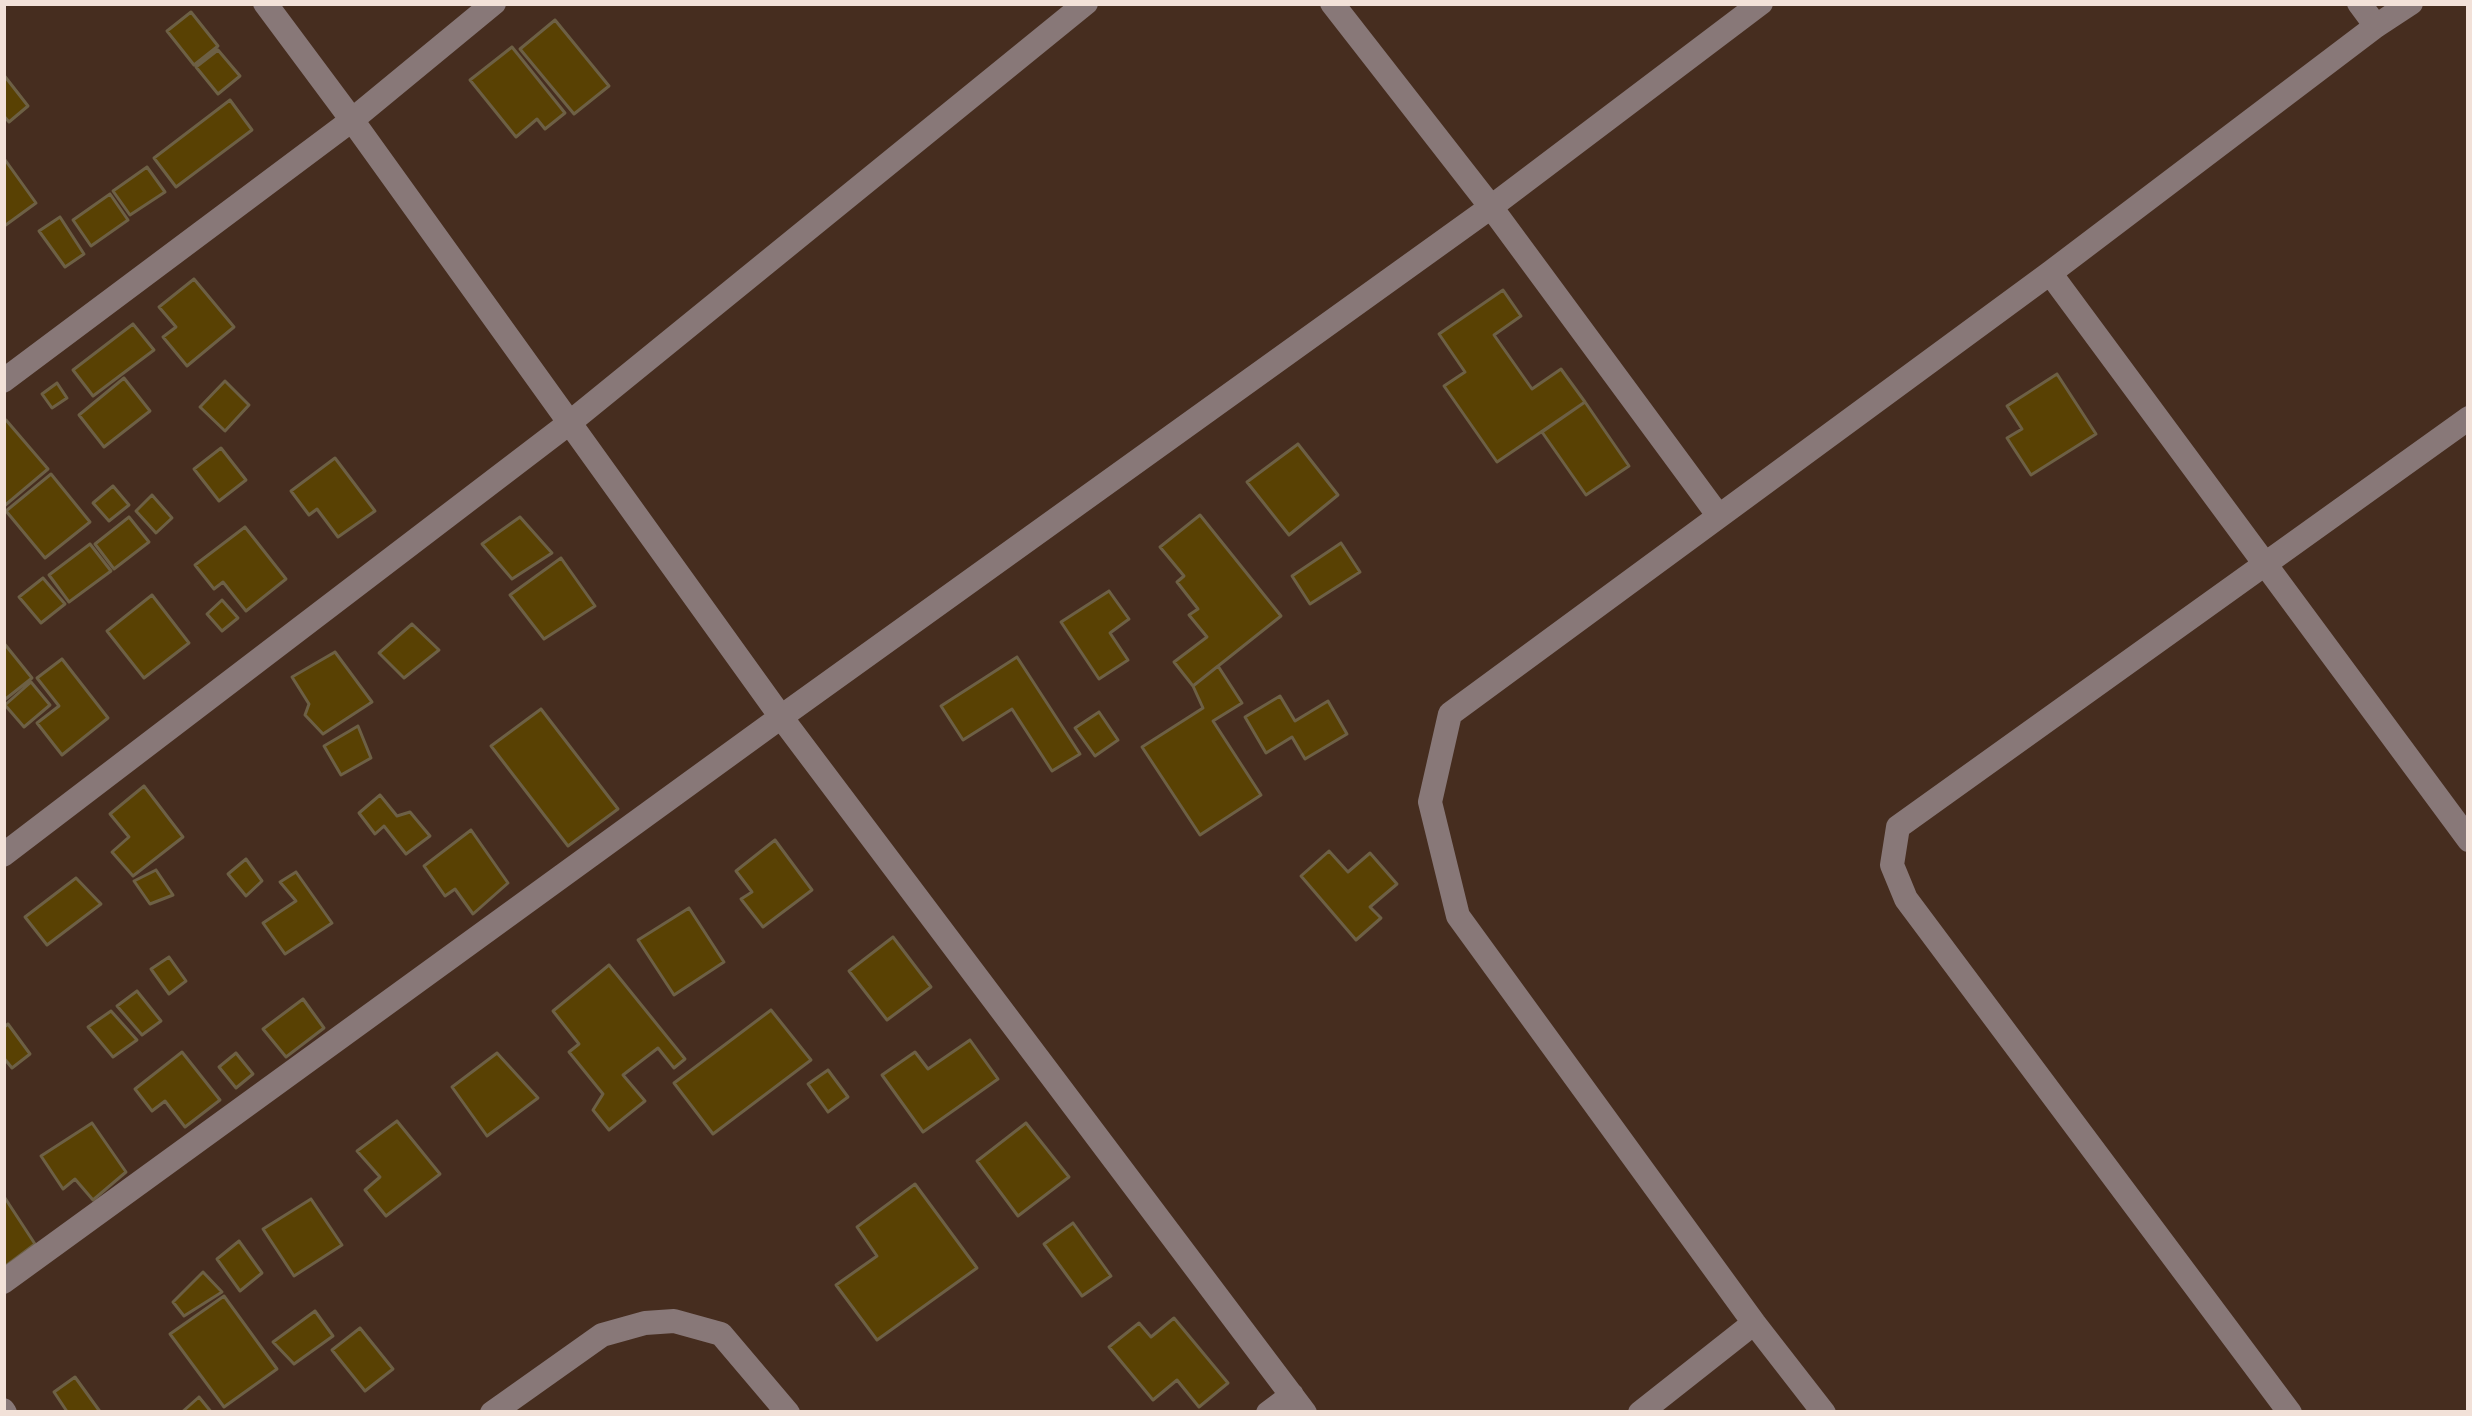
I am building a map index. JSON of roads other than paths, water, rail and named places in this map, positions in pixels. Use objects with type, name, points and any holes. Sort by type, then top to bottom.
[{"type":"street","points":[[265,3],[781,717],[1298,1404],[1268,1413]]},
{"type":"street","points":[[3,380],[352,120],[494,3]]},
{"type":"street","points":[[3,855],[568,424],[1086,3]]},
{"type":"street","points":[[1332,3],[1491,207],[1718,515]]},
{"type":"street","points":[[3,1282],[1491,207],[1761,3]]},
{"type":"street","points":[[2359,3],[2376,26]]},
{"type":"street","points":[[1824,1413],[1457,916],[1430,802],[1450,714],[2411,3]]},
{"type":"street","points":[[2050,273],[2469,840]]},
{"type":"street","points":[[2290,1413],[1906,899],[1892,865],[1898,827],[2469,418]]},
{"type":"street","points":[[492,1413],[602,1335],[674,1321],[721,1334],[788,1413]]},
{"type":"street","points":[[1640,1413],[1754,1323]]}]
